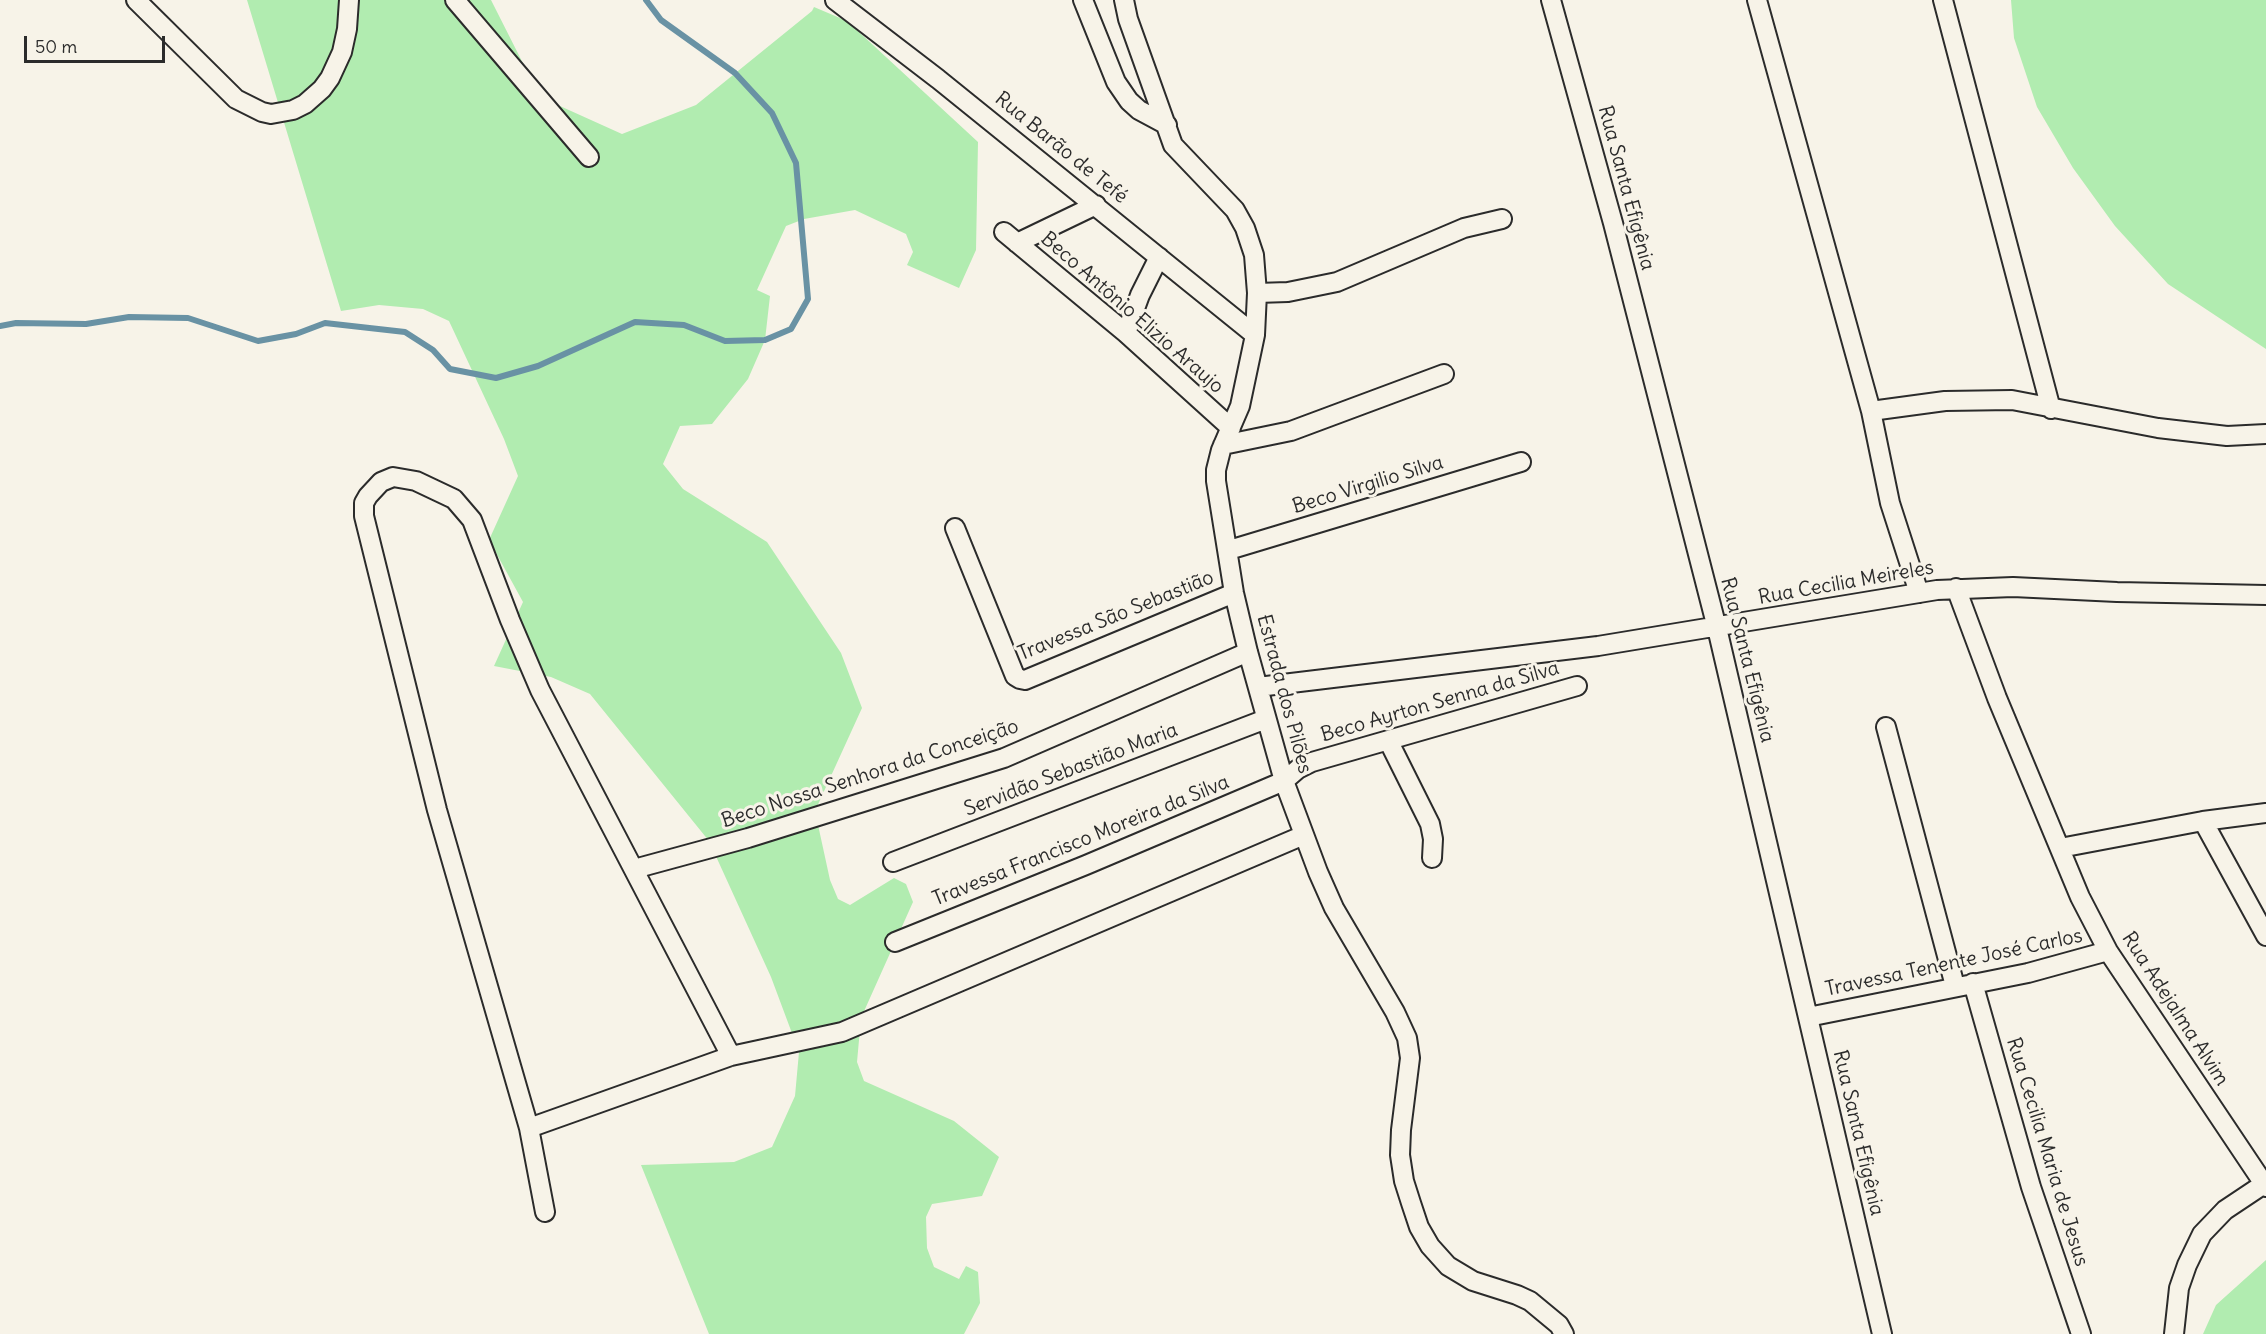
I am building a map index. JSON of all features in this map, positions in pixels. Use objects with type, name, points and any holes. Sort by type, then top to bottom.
[{"type":"street","points":[[136,0],[236,99],[271,114],[293,110],[305,104],[322,89],[330,78],[342,52],[347,29],[349,0]]},
{"type":"street","points":[[455,0],[589,157]]},
{"type":"street","name":"Rua Barão de Tefé","points":[[835,0],[1096,205],[1255,335]]},
{"type":"street","points":[[1083,0],[1116,82],[1139,110],[1167,124]]},
{"type":"street","name":"Estrada dos Pilões","points":[[1124,0],[1128,19],[1173,145],[1235,210],[1245,228],[1254,255],[1257,293],[1255,335],[1246,382],[1216,470],[1234,593],[1266,719],[1284,781],[1304,835],[1334,909],[1407,1038],[1410,1058],[1400,1155],[1404,1181],[1419,1227],[1438,1257],[1448,1266],[1473,1281],[1516,1294],[1530,1301],[1559,1325],[1564,1334]]},
{"type":"street","name":"Rua Santa Efigênia","points":[[1551,0],[1613,223],[1717,628],[1882,1334]]},
{"type":"street","points":[[1757,0],[1871,411],[1890,503],[1919,593]]},
{"type":"street","points":[[1942,0],[2051,409]]},
{"type":"street","name":"Beco Antônio Elizio Araujo","points":[[1096,205],[1011,237],[1126,333],[1227,436]]},
{"type":"street","points":[[1257,293],[1288,292],[1337,282],[1464,228],[1502,219]]},
{"type":"street","points":[[1126,333],[1140,296],[1159,257]]},
{"type":"street","points":[[1227,436],[1291,431],[1444,374]]},
{"type":"street","points":[[1871,411],[1945,401],[2012,400],[2051,409],[2170,429],[2227,436],[2266,434]]},
{"type":"street","name":"Beco Virgilio Silva","points":[[1229,550],[1521,462]]},
{"type":"street","points":[[545,1212],[529,1128],[437,810],[364,516],[364,503],[381,482],[393,477],[416,481],[453,499],[472,520],[510,620],[540,690],[730,1056]]},
{"type":"street","name":"Travessa São Sebastião","points":[[955,528],[1015,676],[1020,680],[1025,680],[1234,593]]},
{"type":"street","name":"Rua Cecilia Meireles","points":[[1258,687],[1598,646],[1956,588],[2013,587],[2266,595]]},
{"type":"street","name":"Rua Adejalma Alvim","points":[[1956,588],[1997,698],[2080,897],[2108,951],[2265,1185]]},
{"type":"street","name":"Beco Nossa Senhora da Conceição","points":[[634,868],[748,838],[1004,758],[1248,652]]},
{"type":"street","name":"Beco Ayrton Senna da Silva","points":[[1284,781],[1312,762],[1577,686]]},
{"type":"street","name":"Servidão Sebastião Maria","points":[[893,862],[1266,719]]},
{"type":"street","name":"Rua Cecilia Maria de Jesus","points":[[1886,727],[1964,985],[2081,1334]]},
{"type":"street","points":[[1388,740],[1430,824],[1433,839],[1432,858]]},
{"type":"street","name":"Travessa Francisco Moreira da Silva","points":[[895,942],[1086,865],[1284,781]]},
{"type":"street","points":[[2060,848],[2203,821],[2266,813]]},
{"type":"street","points":[[2203,821],[2266,936]]},
{"type":"street","points":[[529,1128],[730,1056],[842,1032],[1304,835]]},
{"type":"street","name":"Travessa Tenente José Carlos","points":[[1808,1017],[2028,973],[2108,951]]},
{"type":"street","points":[[2174,1334],[2179,1288],[2202,1234],[2225,1210],[2265,1185]]},
{"type":"green space","points":[[247,0],[491,0],[540,97],[622,134],[696,105],[814,7],[847,21],[978,142],[976,250],[959,288],[907,265],[913,252],[906,234],[855,210],[804,219],[786,226],[757,290],[770,296],[765,340],[748,379],[712,424],[680,426],[663,464],[683,489],[767,542],[841,653],[862,708],[815,811],[830,880],[838,899],[850,905],[894,878],[906,884],[913,902],[861,1018],[857,1062],[864,1081],[954,1121],[999,1157],[982,1196],[932,1204],[926,1217],[927,1248],[934,1267],[959,1279],[966,1266],[978,1272],[980,1303],[964,1334],[709,1334],[641,1165],[734,1162],[772,1147],[795,1096],[799,1052],[771,977],[709,841],[590,694],[551,677],[494,666],[523,602],[489,540],[518,476],[504,439],[449,321],[423,309],[379,305],[341,311]]},
{"type":"green space","points":[[2011,0],[2266,0],[2266,349],[2168,284],[2115,226],[2073,168],[2037,107],[2014,38]]},
{"type":"green space","points":[[2266,1260],[2266,1334],[2203,1334],[2216,1305]]},
{"type":"waterway","points":[[0,326],[16,323],[86,324],[129,317],[188,318],[258,341],[296,334],[325,323],[405,332],[433,350],[450,369],[496,378],[538,366],[635,322],[684,325],[725,341],[765,340],[791,329],[808,299],[796,163],[772,113],[735,73],[661,20],[646,0]]}]
